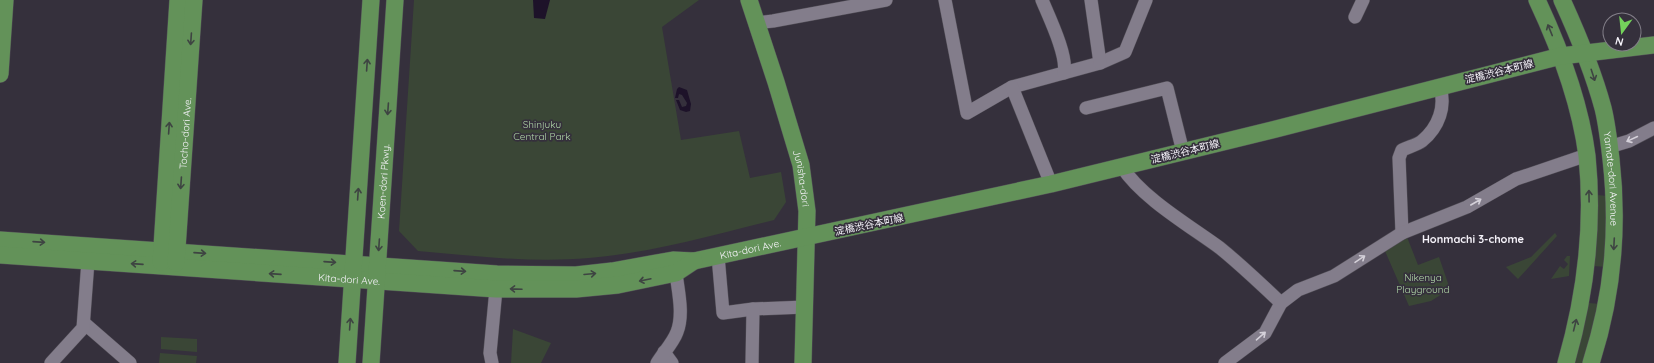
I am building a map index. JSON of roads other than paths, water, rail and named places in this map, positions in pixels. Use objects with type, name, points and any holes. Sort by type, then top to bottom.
[{"type":"main road","points":[[0,74],[5,0]]},
{"type":"main road","name":"Tocho-dori Ave.","points":[[169,259],[178,0]]},
{"type":"main road","name":"Tocho-dori Ave.","points":[[169,259],[194,0]]},
{"type":"main road","points":[[347,363],[371,0]]},
{"type":"main road","name":"Koen-dori Pkwy.","points":[[371,363],[395,0]]},
{"type":"main road","name":"Junisha-dori","points":[[749,0],[801,165],[807,237],[803,363]]},
{"type":"main road","points":[[1537,0],[1561,56],[1571,85],[1586,155],[1589,196],[1586,262],[1579,308],[1566,363]]},
{"type":"main road","name":"Yamate-dori Avenue","points":[[1562,0],[1585,52],[1603,109],[1613,184],[1615,221],[1613,262],[1607,302],[1591,363]]},
{"type":"main road","name":"淀橋渋谷本町線","points":[[807,237],[1122,167],[1561,56],[1654,45]]},
{"type":"main road","name":"Kita-dori Ave.","points":[[377,273],[576,275],[612,272],[673,260],[694,261],[807,237]]},
{"type":"main road","name":"Kita-dori Ave.","points":[[0,240],[169,259],[377,273],[496,289],[576,290],[618,285],[676,273],[694,261]]},
{"type":"main road","name":"Kita-dori Ave.","points":[[0,255],[88,261],[169,259]]},
{"type":"street","points":[[756,23],[834,5],[886,0]]},
{"type":"street","points":[[945,0],[966,113],[1012,87],[1100,63],[1124,52],[1146,0]]},
{"type":"street","points":[[1042,0],[1059,43],[1065,68],[1064,73]]},
{"type":"street","points":[[1092,0],[1100,63]]},
{"type":"street","points":[[1355,17],[1363,0]]},
{"type":"street","points":[[1012,87],[1051,184]]},
{"type":"street","points":[[1402,233],[1399,158],[1402,150],[1422,141],[1432,130],[1440,117],[1443,97],[1440,87]]},
{"type":"street","points":[[1086,108],[1166,88],[1183,152]]},
{"type":"street","points":[[1609,147],[1629,140],[1654,128]]},
{"type":"street","points":[[1227,361],[1265,334],[1281,303],[1298,290],[1334,276],[1402,233],[1467,207],[1516,179],[1586,155]]},
{"type":"street","points":[[1122,167],[1128,176],[1144,192],[1221,250],[1281,303]]},
{"type":"street","points":[[718,256],[723,313],[753,309],[805,307]]},
{"type":"street","points":[[51,363],[83,328],[88,261]]},
{"type":"street","points":[[657,363],[677,333],[679,324],[680,301],[676,273]]},
{"type":"street","points":[[492,363],[490,353],[496,289]]},
{"type":"street","points":[[752,363],[753,309]]},
{"type":"street","points":[[84,323],[130,363]]},
{"type":"street","points":[[664,352],[672,363]]},
{"type":"district","name":"Honmachi 3-chome","points":[[1473,239]]},
{"type":"park label","name":"Shinjuku Central Park","points":[[542,130]]},
{"type":"park label","name":"Nikenya Playground","points":[[1423,282]]}]
